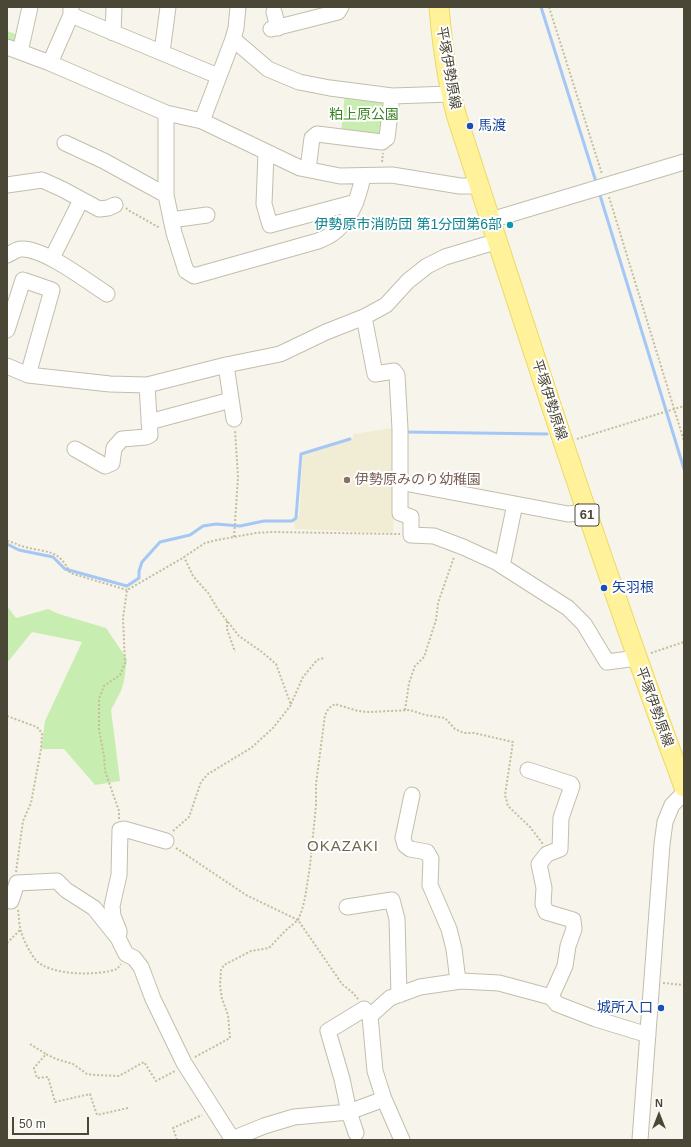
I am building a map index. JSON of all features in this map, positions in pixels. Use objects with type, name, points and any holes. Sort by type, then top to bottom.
[{"type":"main road","name":"平塚伊勢原線","points":[[439,7],[442,38],[451,94],[479,186],[586,512],[684,787]]},
{"type":"street","points":[[30,7],[14,49],[166,113],[202,121],[300,168],[340,176],[392,175],[460,186],[479,186]]},
{"type":"street","points":[[113,33],[114,7]]},
{"type":"street","points":[[162,52],[168,7]]},
{"type":"street","points":[[202,121],[233,39],[236,28],[238,7]]},
{"type":"street","points":[[274,12],[274,29],[338,12],[341,7]]},
{"type":"street","points":[[50,63],[71,11],[113,33],[218,76]]},
{"type":"street","points":[[233,39],[268,69],[299,82],[330,88],[392,96],[451,94]]},
{"type":"street","points":[[308,170],[312,138],[317,134],[382,142],[387,138],[392,96]]},
{"type":"street","points":[[166,113],[166,195],[186,271],[194,276],[318,241],[332,234],[346,222],[359,195],[363,176]]},
{"type":"street","points":[[65,143],[104,161],[166,195]]},
{"type":"street","points":[[266,153],[264,204],[270,225],[356,202]]},
{"type":"street","points":[[490,220],[684,162]]},
{"type":"street","points":[[7,185],[42,180],[99,209],[108,208],[115,205]]},
{"type":"street","points":[[52,258],[82,200]]},
{"type":"street","points":[[173,226],[207,215]]},
{"type":"street","points":[[7,366],[28,375],[110,384],[147,385],[226,365],[280,354],[326,332],[364,317],[386,305],[408,281],[427,266],[445,257],[498,241]]},
{"type":"street","points":[[7,255],[20,249],[29,249],[52,258],[107,294]]},
{"type":"street","points":[[7,330],[22,280],[52,290],[28,375]]},
{"type":"street","points":[[364,317],[375,374],[394,371],[397,375],[400,429],[400,513],[411,517],[412,535],[434,536],[458,545],[502,566],[568,608],[584,624],[607,662],[637,658]]},
{"type":"street","points":[[226,365],[234,419]]},
{"type":"street","points":[[75,450],[106,466],[112,463],[114,448],[122,439],[146,438],[150,435],[147,385]]},
{"type":"street","points":[[149,422],[231,400]]},
{"type":"street","points":[[399,482],[568,514],[586,512]]},
{"type":"street","points":[[502,566],[515,504]]},
{"type":"street","points":[[528,770],[571,784],[572,786],[561,818],[560,849],[547,854],[539,864],[544,888],[543,904],[546,912],[573,920],[574,929],[568,946],[565,966],[551,997]]},
{"type":"street","points":[[640,1140],[662,844],[665,822],[672,805],[684,793]]},
{"type":"street","points":[[412,795],[404,838],[405,845],[410,849],[427,852],[431,859],[430,885],[449,929],[454,950],[458,981]]},
{"type":"street","points":[[118,938],[119,931],[113,916],[112,906],[119,875],[120,830],[124,829],[166,841]]},
{"type":"street","points":[[12,893],[57,881],[66,890],[94,908],[118,938],[126,954],[134,958],[141,967],[153,999],[185,1064],[233,1140],[264,1126],[294,1117],[349,1112],[384,1099]]},
{"type":"street","points":[[347,907],[392,900],[397,920],[399,995]]},
{"type":"street","points":[[356,1133],[328,1031],[367,1012],[390,998],[420,987],[458,981],[499,983],[551,997],[557,1004],[596,1019],[648,1034]]},
{"type":"street","points":[[367,1012],[375,1071],[384,1099],[402,1140]]},
{"type":"path","points":[[549,7],[606,186],[684,441]]},
{"type":"path","points":[[380,176],[384,140]]},
{"type":"path","points":[[115,205],[125,207],[169,233],[173,226]]},
{"type":"path","points":[[563,443],[684,406]]},
{"type":"path","points":[[234,419],[238,477],[234,537]]},
{"type":"path","points":[[7,542],[12,542],[23,547],[55,553],[65,562],[70,573],[127,590],[205,543],[234,537],[272,532],[412,535]]},
{"type":"path","points":[[405,710],[409,683],[415,666],[424,657],[436,620],[438,603],[458,545]]},
{"type":"path","points":[[184,557],[193,576],[209,594],[217,608],[239,636],[276,664],[291,705]]},
{"type":"path","points":[[120,830],[119,811],[105,771],[99,730],[99,699],[104,686],[120,676],[125,663],[123,618],[127,590]]},
{"type":"path","points":[[227,622],[226,629],[235,652]]},
{"type":"path","points":[[637,658],[684,642]]},
{"type":"path","points":[[324,658],[317,660],[303,677],[291,705],[273,728],[251,748],[208,774],[201,782],[189,817],[169,834],[166,841],[246,895],[298,920],[342,984],[353,993],[367,1012]]},
{"type":"path","points":[[30,1044],[56,1059],[73,1064],[86,1074],[119,1076],[144,1062],[156,1081],[230,1038],[228,1016],[222,998],[220,985],[221,970],[224,965],[251,951],[269,948],[298,920],[306,890],[316,805],[316,784],[325,715],[329,708],[335,704],[369,712],[410,710],[424,715],[445,718],[455,729],[464,733],[474,733],[513,742],[505,795],[508,806],[530,826],[547,849],[547,854]]},
{"type":"path","points":[[7,716],[37,727],[42,733],[41,749],[30,803],[23,821],[12,893],[17,900],[20,930],[35,960],[49,969],[76,973],[109,972],[117,969],[126,954]]},
{"type":"path","points":[[7,943],[20,930]]},
{"type":"path","points":[[652,982],[684,985]]},
{"type":"path","points":[[46,1054],[34,1068],[36,1078],[48,1076],[55,1102],[90,1094],[97,1115],[128,1108]]},
{"type":"path","points":[[177,1140],[173,1128],[213,1110]]},
{"type":"shaded area","name":"伊勢原みのり幼稚園","points":[[393,428],[393,533],[295,529],[294,521],[299,516],[303,453],[353,439],[353,434]]},
{"type":"green space","points":[[7,31],[20,36],[17,48],[7,44]]},
{"type":"green space","name":"粕上原公園","points":[[345,94],[384,98],[385,135],[341,133]]},
{"type":"green space","points":[[7,606],[16,618],[48,609],[59,614],[106,628],[127,659],[121,691],[111,710],[120,781],[95,785],[64,749],[41,749],[45,721],[82,642],[32,632],[7,663]]},
{"type":"waterway","points":[[541,7],[597,185]]},
{"type":"waterway","points":[[599,192],[684,469]]},
{"type":"waterway","points":[[405,432],[547,434]]},
{"type":"waterway","points":[[7,544],[19,550],[53,557],[65,569],[127,586],[139,578],[139,571],[142,562],[160,542],[190,535],[203,526],[216,524],[240,526],[264,521],[292,521],[296,518],[301,454],[350,439]]},
{"type":"place","name":"馬渡","points":[[470,126]]},
{"type":"place","name":"伊勢原市消防団 第1分団第6部","points":[[510,225]]},
{"type":"place","name":"伊勢原みのり幼稚園","points":[[347,480]]},
{"type":"place","name":"矢羽根","points":[[604,588]]},
{"type":"place","name":"城所入口","points":[[661,1008]]},
{"type":"district","name":"OKAZAKI","points":[[343,847]]}]
